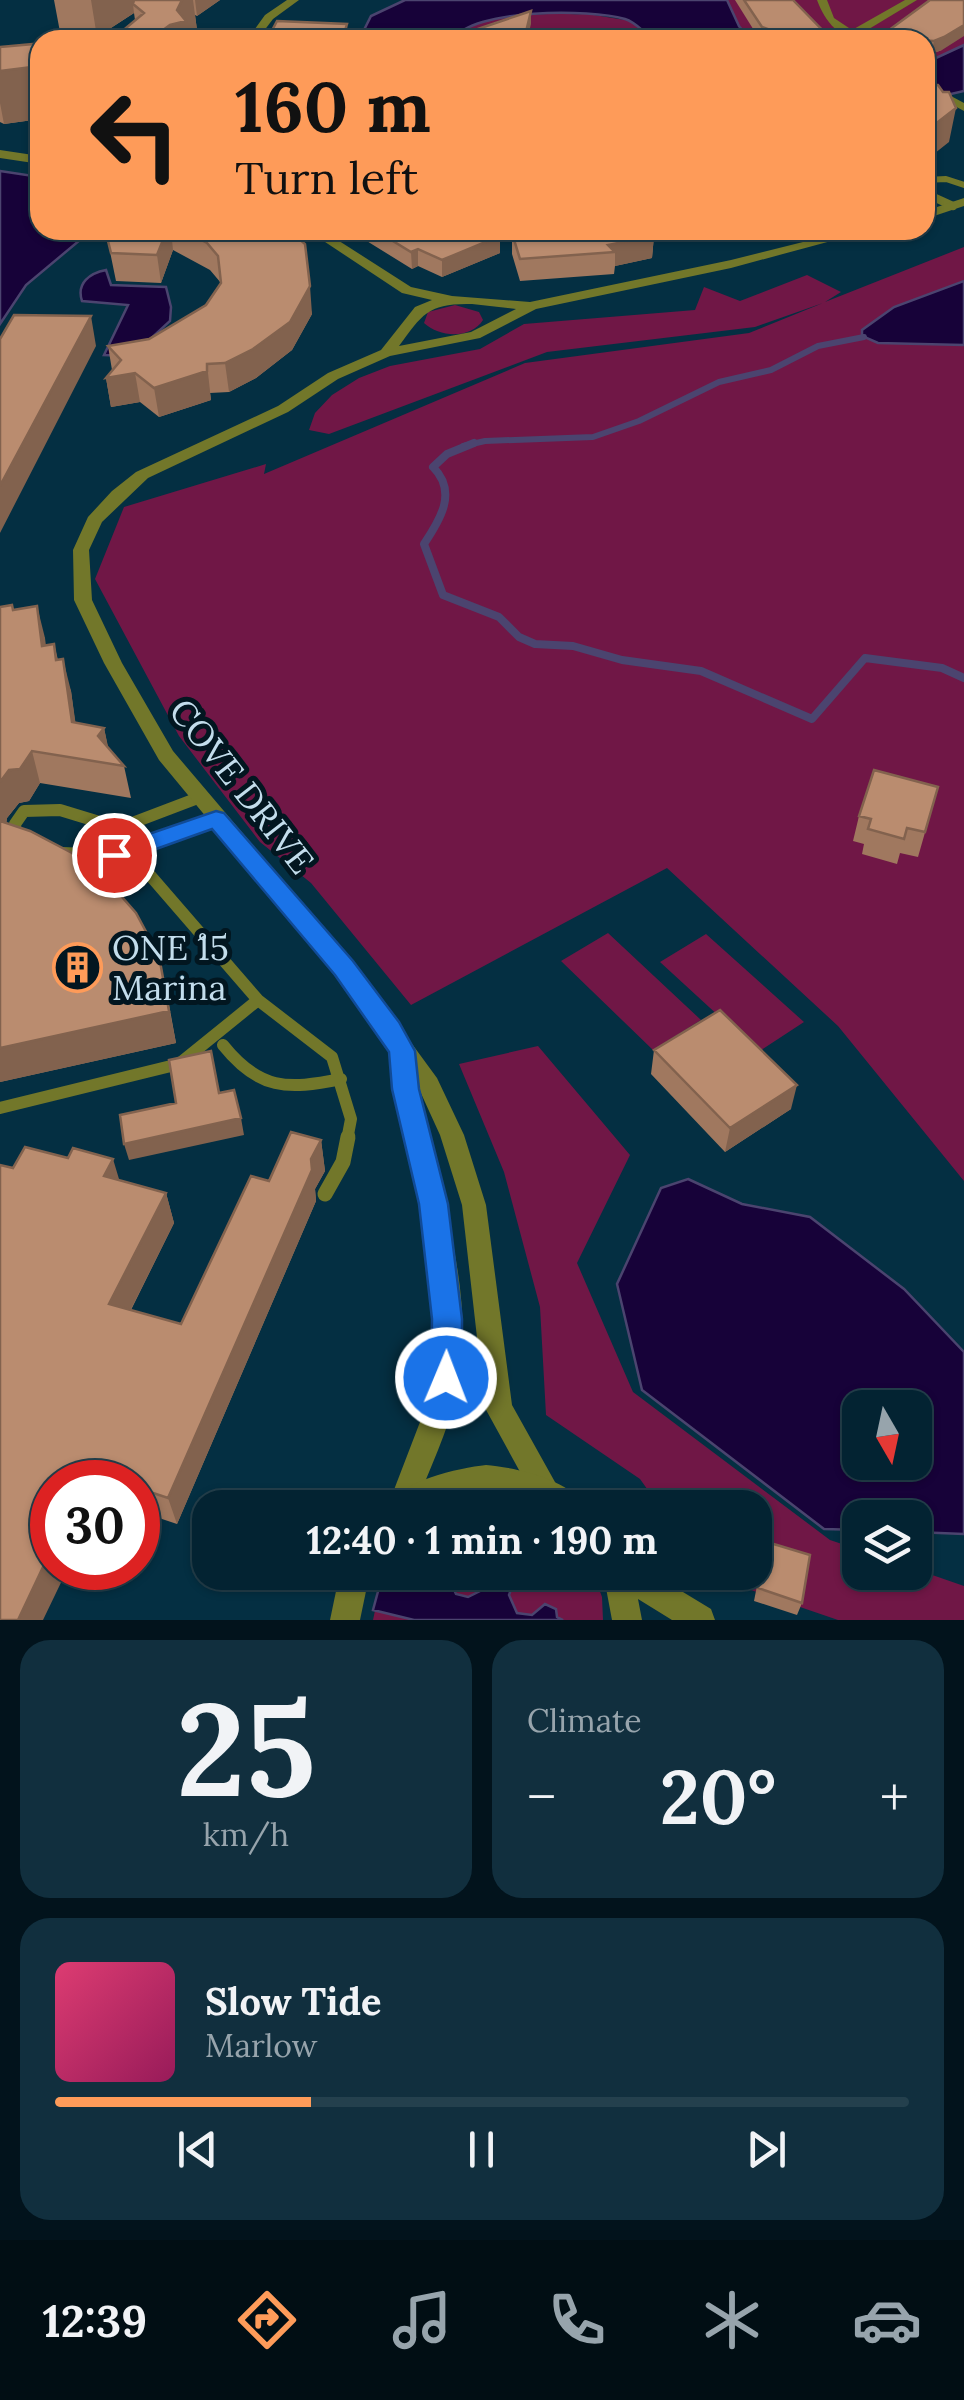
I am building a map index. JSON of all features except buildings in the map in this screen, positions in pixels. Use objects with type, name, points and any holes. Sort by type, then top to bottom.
[{"type":"street","points":[[260,30],[270,16],[294,0]]},
{"type":"street","points":[[822,0],[829,20],[845,30]]},
{"type":"street","points":[[867,30],[912,0]]},
{"type":"street","points":[[935,91],[964,107]]},
{"type":"street","points":[[0,154],[30,158]]},
{"type":"street","points":[[328,240],[406,290],[449,300]]},
{"type":"street","name":"COVE DRIVE","points":[[545,1490],[498,1408],[474,1205],[452,1135],[430,1085],[344,968],[198,798],[166,755],[113,664],[83,600],[81,550],[94,520],[142,475],[282,409],[333,376],[386,353],[485,330],[532,306],[826,240]]},
{"type":"street","points":[[406,290],[414,317],[424,332],[448,338]]},
{"type":"street","name":"COVE DRIVE","points":[[386,353],[414,317],[434,302],[532,306]]},
{"type":"street","points":[[475,302],[493,318],[485,330]]},
{"type":"street","name":"COVE DRIVE","points":[[402,1051],[406,1089],[434,1204],[447,1319],[446,1378],[407,1490]]},
{"type":"street","points":[[431,1490],[472,1478],[510,1480],[543,1490]]},
{"type":"street","points":[[345,1620],[351,1590]]},
{"type":"street","points":[[623,1590],[628,1620]]},
{"type":"street","points":[[650,1590],[700,1620]]},
{"type":"lane","points":[[935,180],[964,185]]},
{"type":"lane","points":[[30,847],[14,838],[15,824],[24,811],[37,808],[86,814],[119,828],[198,798]]},
{"type":"lane","points":[[45,850],[114,855],[216,819]]},
{"type":"lane","points":[[129,850],[258,1000],[332,1057],[351,1119],[344,1162],[325,1194]]},
{"type":"lane","points":[[0,1108],[179,1064],[258,1000]]},
{"type":"lane","points":[[223,1045],[236,1064],[259,1080],[280,1087],[341,1079]]},
{"type":"shaded area","points":[[405,0],[727,0],[742,30],[642,30],[625,19],[561,13],[507,17],[464,30],[364,30],[371,16]]},
{"type":"shaded area","points":[[727,0],[964,0],[964,45],[935,58],[935,30],[742,30]]},
{"type":"shaded area","points":[[588,14],[631,21],[642,30],[463,30],[496,18]]},
{"type":"shaded area","points":[[964,45],[964,91],[935,98],[935,58]]},
{"type":"shaded area","points":[[0,171],[30,176],[30,240],[80,240],[26,285],[0,324]]},
{"type":"shaded area","points":[[964,247],[964,1181],[838,1026],[667,868],[411,1005],[311,883],[260,842],[179,736],[95,579],[124,507],[266,464],[264,474],[525,363],[749,333],[823,303],[755,327],[547,352],[329,434],[309,430],[315,413],[332,395],[359,378],[390,366],[480,349],[524,324],[695,310],[704,287],[740,301],[807,275],[841,292],[825,302]]},
{"type":"shaded area","points":[[106,270],[111,285],[166,287],[170,321],[132,356],[104,355],[128,305],[82,301],[81,289],[86,280]]},
{"type":"shaded area","points":[[964,281],[964,345],[878,343],[862,336],[862,330],[894,307]]},
{"type":"shaded area","points":[[455,305],[479,312],[483,320],[471,331],[455,334],[438,332],[424,323],[428,312]]},
{"type":"shaded area","points":[[608,933],[701,1020],[653,1050],[561,961]]},
{"type":"shaded area","points":[[706,934],[804,1022],[758,1052],[660,962]]},
{"type":"shaded area","points":[[538,1046],[630,1155],[577,1263],[633,1392],[763,1490],[648,1490],[640,1479],[546,1415],[540,1307],[504,1172],[459,1064]]},
{"type":"shaded area","points":[[688,1179],[742,1204],[810,1217],[904,1289],[964,1352],[964,1534],[932,1533],[932,1500],[842,1500],[842,1530],[824,1529],[642,1390],[617,1284],[661,1188]]},
{"type":"shaded area","points":[[772,1496],[830,1540],[842,1544],[842,1590],[932,1590],[932,1575],[964,1586],[964,1620],[838,1620],[751,1590],[772,1590]]},
{"type":"shaded area","points":[[378,1590],[454,1590],[468,1597],[482,1590],[511,1590],[509,1595],[517,1613],[532,1615],[545,1604],[556,1609],[557,1617],[563,1620],[414,1620],[373,1610]]},
{"type":"shaded area","points":[[379,1590],[599,1590],[602,1597],[603,1620],[373,1620]]},
{"type":"waterway","points":[[471,444],[593,437],[639,421],[719,382],[771,370],[818,346],[864,337]]},
{"type":"waterway","points":[[463,446],[471,444]]},
{"type":"waterway","points":[[471,444],[447,454],[433,467],[444,486],[444,506],[424,544],[443,595],[499,617],[519,637],[535,644],[573,646],[622,660],[701,671],[812,719],[865,658],[942,668],[964,678]]},
{"type":"place","name":"ONE ̊15 Marina","points":[[77,967]]},
{"type":"route","points":[[114,855],[216,819],[344,968],[390,1029],[402,1051],[406,1089],[434,1204],[447,1319],[446,1378]]}]
